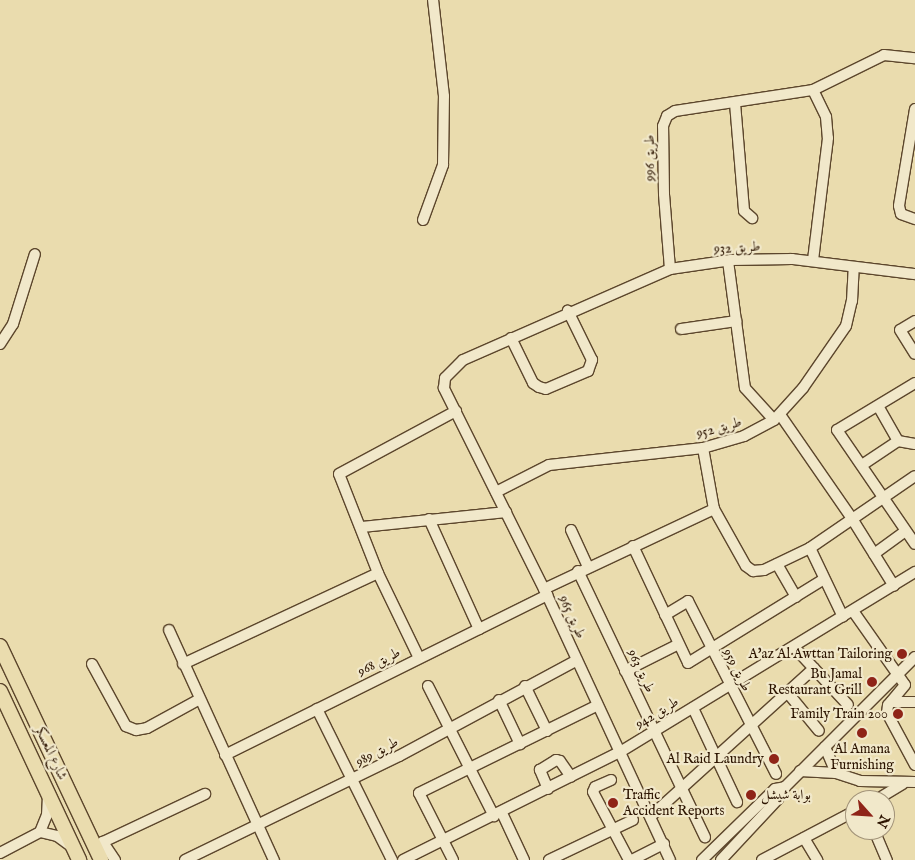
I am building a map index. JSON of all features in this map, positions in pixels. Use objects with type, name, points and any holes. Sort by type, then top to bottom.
[{"type":"main road","name":"شارع المعسكر","points":[[0,646],[101,860]]},
{"type":"main road","name":"شارع المعسكر","points":[[0,691],[77,854]]},
{"type":"street","points":[[423,220],[443,165],[444,96],[433,0]]},
{"type":"street","name":"طريق 996","points":[[670,270],[664,194],[663,126],[667,116],[676,111],[813,90],[884,55],[915,58]]},
{"type":"street","points":[[813,90],[826,117],[828,138],[813,260]]},
{"type":"street","points":[[735,103],[744,211],[752,218]]},
{"type":"street","points":[[915,110],[899,206],[901,214],[915,219]]},
{"type":"street","points":[[0,344],[13,324],[35,254]]},
{"type":"street","name":"طريق 932","points":[[448,396],[444,388],[449,370],[463,360],[568,311],[670,270],[728,261],[813,260],[915,274]]},
{"type":"street","points":[[728,261],[745,388],[777,418],[851,517],[894,586]]},
{"type":"street","name":"طريق 952","points":[[496,492],[549,466],[568,461],[703,448],[744,436],[777,418],[846,326],[852,301],[854,267]]},
{"type":"street","points":[[511,338],[532,383],[539,387],[546,389],[588,371],[592,360],[568,311]]},
{"type":"street","points":[[915,320],[900,330],[915,354]]},
{"type":"street","points":[[681,329],[736,321]]},
{"type":"street","points":[[915,383],[838,430],[915,544]]},
{"type":"street","name":"طريق 965","points":[[448,396],[545,592],[667,852],[676,860]]},
{"type":"street","points":[[878,406],[898,441]]},
{"type":"street","points":[[419,658],[378,573],[362,527],[340,484],[338,474],[456,411]]},
{"type":"street","points":[[862,465],[898,441],[915,444]]},
{"type":"street","points":[[703,448],[714,509],[746,566],[753,571],[777,564],[810,548],[851,517],[884,498],[915,476]]},
{"type":"street","name":"طريق 968","points":[[225,755],[479,628],[583,569],[714,509]]},
{"type":"street","points":[[362,527],[506,512]]},
{"type":"street","points":[[429,519],[479,628]]},
{"type":"street","name":"طريق 963","points":[[571,530],[583,569],[626,671],[705,837]]},
{"type":"street","points":[[874,554],[906,531]]},
{"type":"street","points":[[633,546],[688,663],[824,579]]},
{"type":"street","points":[[810,548],[843,617]]},
{"type":"street","points":[[777,564],[796,597]]},
{"type":"street","name":"طريق 942","points":[[403,860],[620,752],[915,572]]},
{"type":"street","points":[[183,664],[378,573]]},
{"type":"street","name":"طريق 959","points":[[665,615],[688,601],[776,774]]},
{"type":"street","points":[[853,611],[894,678],[905,685],[891,702],[887,713],[915,765]]},
{"type":"street","points":[[169,630],[198,700],[274,860]]},
{"type":"street","points":[[626,671],[679,644]]},
{"type":"street","points":[[794,647],[848,705]]},
{"type":"street","points":[[721,860],[778,799],[785,787],[800,771],[915,657]]},
{"type":"street","name":"طريق 989","points":[[185,860],[351,781],[450,726],[577,660]]},
{"type":"street","points":[[92,664],[126,726],[136,730],[147,728],[198,700]]},
{"type":"street","points":[[651,816],[814,668]]},
{"type":"street","points":[[428,686],[524,860]]},
{"type":"street","points":[[525,686],[547,731]]},
{"type":"street","points":[[787,692],[819,731]]},
{"type":"street","points":[[500,700],[520,744]]},
{"type":"street","points":[[891,702],[915,702]]},
{"type":"street","points":[[453,860],[419,793],[598,705]]},
{"type":"street","points":[[693,708],[737,802]]},
{"type":"street","points":[[317,709],[351,781],[392,860]]},
{"type":"street","points":[[825,747],[836,773]]},
{"type":"street","points":[[548,789],[540,770],[556,760],[560,761],[571,777]]},
{"type":"street","points":[[800,771],[836,773],[860,782],[915,782]]},
{"type":"street","points":[[611,780],[595,787],[593,792],[630,860],[667,852]]},
{"type":"street","points":[[892,790],[904,783]]},
{"type":"street","points":[[702,860],[775,789],[785,787]]},
{"type":"street","points":[[0,853],[40,832],[47,815],[48,793]]},
{"type":"street","points":[[115,860],[103,842],[205,794]]},
{"type":"street","points":[[762,860],[845,816]]},
{"type":"street","points":[[550,860],[633,820]]},
{"type":"street","points":[[40,832],[57,836],[77,854]]},
{"type":"street","points":[[804,838],[817,860]]},
{"type":"street","points":[[879,840],[888,860]]},
{"type":"place","name":"A'az Al Awttan Tailoring","points":[[902,654]]},
{"type":"place","name":"Bu Jamal Restaurant Grill","points":[[872,682]]},
{"type":"place","name":"Family Train 200","points":[[898,714]]},
{"type":"place","name":"Al Amana Furnishing","points":[[862,733]]},
{"type":"place","name":"Al Raid Laundry","points":[[774,759]]},
{"type":"place","name":"بوابة شيشل","points":[[751,795]]},
{"type":"place","name":"Traffic Accident Reports","points":[[613,803]]}]
